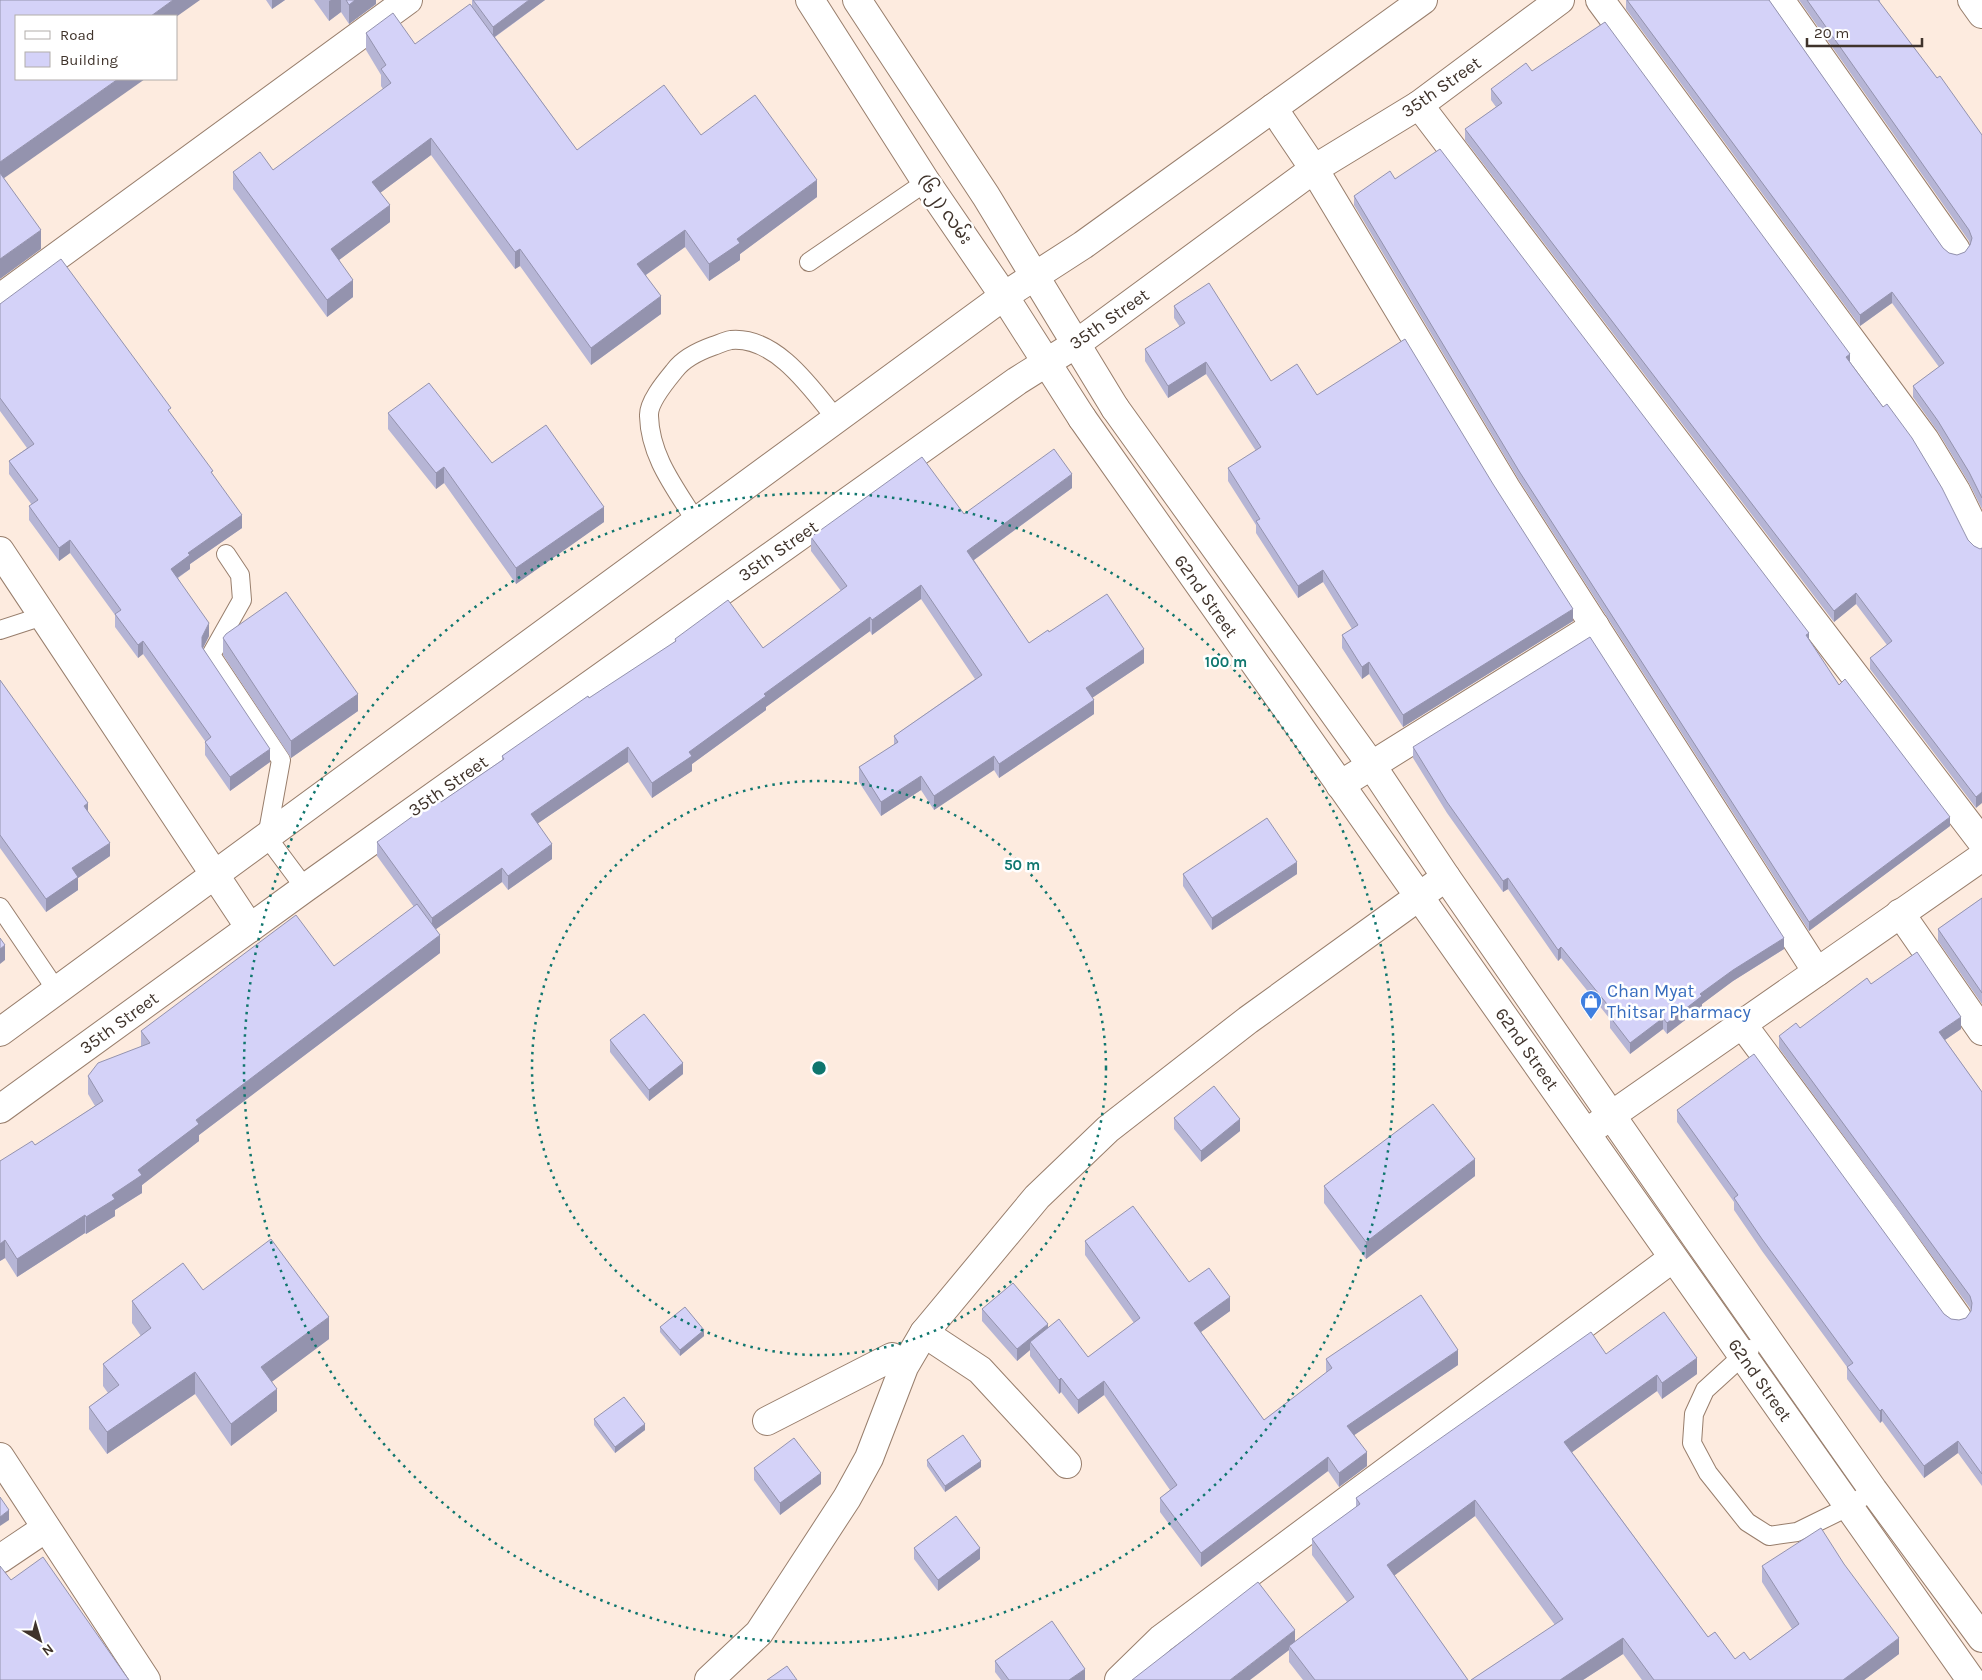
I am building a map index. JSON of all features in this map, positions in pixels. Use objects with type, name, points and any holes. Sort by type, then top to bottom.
[{"type":"main road","points":[[0,298],[408,0]]},
{"type":"main road","name":"(၆၂) လမ်း","points":[[810,0],[926,182],[1004,296],[1082,418]]},
{"type":"main road","points":[[857,0],[986,196],[1076,344]]},
{"type":"main road","points":[[0,1032],[1004,296],[1273,108],[1422,0]]},
{"type":"main road","name":"35th Street","points":[[0,1109],[305,888],[1046,362],[1076,344],[1314,169],[1419,105],[1560,0]]},
{"type":"main road","points":[[1600,0],[1925,440],[1956,491],[1982,544]]},
{"type":"main road","points":[[1780,0],[1956,250]]},
{"type":"main road","points":[[1972,0],[1982,14]]},
{"type":"main road","points":[[1419,105],[1982,842]]},
{"type":"main road","points":[[1273,108],[1314,169],[1506,488],[1816,972]]},
{"type":"main road","name":"62nd Street","points":[[1076,344],[1115,408],[1372,766],[1611,1116],[1873,1490],[1982,1638]]},
{"type":"main road","name":"62nd Street","points":[[1082,418],[1971,1680]]},
{"type":"main road","points":[[0,551],[250,928]]},
{"type":"main road","points":[[1340,785],[1595,626]]},
{"type":"main road","points":[[1586,1133],[1982,857]]},
{"type":"main road","points":[[709,1680],[759,1633],[847,1498],[869,1458],[904,1367],[924,1333],[1037,1197],[1108,1130],[1248,1020],[1446,877]]},
{"type":"main road","points":[[1900,913],[1982,1032]]},
{"type":"main road","points":[[1742,1024],[1883,1212],[1957,1317]]},
{"type":"main road","points":[[1120,1680],[1161,1639],[1673,1258]]},
{"type":"main road","points":[[924,1333],[980,1370],[1067,1464]]},
{"type":"main road","points":[[767,1421],[892,1357]]},
{"type":"main road","points":[[0,1457],[46,1528],[135,1676]]},
{"type":"main road","points":[[0,1559],[46,1528]]},
{"type":"lane","points":[[809,262],[926,182]]},
{"type":"lane","points":[[697,522],[663,469],[652,441],[648,413],[660,389],[678,366],[698,351],[731,340],[760,344],[796,370],[837,420]]},
{"type":"lane","points":[[226,554],[240,575],[242,600],[211,655],[281,760],[267,837],[305,888]]},
{"type":"lane","points":[[0,630],[43,616]]},
{"type":"lane","points":[[0,907],[57,991]]},
{"type":"lane","points":[[1767,1337],[1742,1354],[1705,1390],[1694,1414],[1692,1442],[1708,1473],[1747,1522],[1769,1536],[1797,1532],[1848,1507],[1873,1490]]},
{"type":"building","points":[[0,0],[173,0],[152,15],[15,15],[15,80],[117,80],[0,162]]},
{"type":"building","points":[[346,0],[355,0],[349,5]]},
{"type":"building","points":[[473,0],[529,0],[493,27]]},
{"type":"building","points":[[1627,0],[1769,0],[1943,248],[1949,253],[1957,255],[1965,252],[1970,245],[1972,238],[1969,230],[1807,0],[1878,0],[1937,78],[1940,76],[1982,135],[1982,498],[1969,472],[1938,421],[1913,386],[1944,363],[1892,292],[1860,315]]},
{"type":"building","points":[[470,4],[577,150],[664,85],[701,135],[755,95],[817,180],[737,239],[740,243],[709,264],[685,230],[637,264],[661,296],[591,348],[520,249],[515,252],[431,138],[372,182],[390,205],[331,249],[353,280],[327,300],[233,172],[260,152],[273,170],[391,83],[381,69],[386,65],[366,33],[393,13],[415,44]]},
{"type":"building","points":[[1605,22],[1850,354],[1846,357],[1883,407],[1887,404],[1912,438],[1942,488],[1968,540],[1974,546],[1982,548],[1982,792],[1976,797],[1870,658],[1892,641],[1856,593],[1834,611],[1465,129],[1502,103],[1491,89],[1526,63],[1532,71]]},
{"type":"building","points":[[1440,149],[1809,633],[1806,635],[1839,685],[1845,679],[1950,817],[1809,922],[1519,471],[1354,196],[1390,171],[1395,179]]},
{"type":"building","points":[[0,173],[41,230],[0,259]]},
{"type":"building","points":[[61,259],[171,408],[168,410],[213,471],[211,472],[242,515],[188,553],[190,555],[171,569],[209,623],[202,637],[202,647],[270,749],[230,777],[205,742],[211,737],[143,641],[138,645],[115,614],[121,610],[70,540],[59,548],[29,506],[38,500],[9,461],[34,444],[0,398],[0,304]]},
{"type":"building","points":[[1209,283],[1271,381],[1297,364],[1317,395],[1405,339],[1493,484],[1573,609],[1403,715],[1369,662],[1362,667],[1342,635],[1358,625],[1323,570],[1298,586],[1256,521],[1260,519],[1228,468],[1261,447],[1206,362],[1168,386],[1145,349],[1185,323],[1174,306]]},
{"type":"building","points":[[429,383],[492,463],[546,425],[604,507],[516,568],[444,467],[436,473],[388,413]]},
{"type":"building","points":[[1054,449],[1072,474],[967,551],[1029,643],[1107,594],[1144,649],[1086,688],[1094,700],[999,764],[994,756],[934,796],[921,776],[881,802],[859,767],[898,742],[894,736],[982,675],[921,585],[872,620],[870,617],[764,694],[766,696],[689,752],[692,756],[652,783],[628,747],[531,814],[552,844],[508,876],[502,868],[432,918],[377,842],[438,798],[441,802],[504,759],[502,756],[588,696],[589,698],[676,641],[675,639],[728,600],[763,648],[847,586],[811,537],[922,457],[964,514]]},
{"type":"building","points":[[286,592],[358,694],[291,741],[223,638]]},
{"type":"building","points":[[1590,637],[1784,938],[1733,970],[1700,994],[1702,996],[1667,1023],[1663,1018],[1630,1043],[1610,1017],[1615,1014],[1561,947],[1558,950],[1508,878],[1503,881],[1447,802],[1413,747]]},
{"type":"building","points":[[0,680],[88,803],[84,806],[110,843],[72,868],[78,877],[46,899],[0,835]]},
{"type":"building","points":[[1267,818],[1297,862],[1212,918],[1183,874]]},
{"type":"building","points":[[1982,898],[1982,993],[1938,929]]},
{"type":"building","points":[[417,904],[440,935],[196,1120],[199,1124],[138,1170],[142,1175],[112,1195],[115,1199],[86,1217],[85,1215],[17,1259],[5,1240],[0,1244],[0,1161],[32,1141],[35,1145],[103,1101],[88,1076],[98,1063],[150,1043],[141,1031],[296,915],[334,966]]},
{"type":"building","points":[[0,938],[5,945],[0,949]]},
{"type":"building","points":[[1917,952],[1961,1017],[1939,1032],[1982,1092],[1982,1474],[1958,1441],[1924,1466],[1882,1409],[1880,1411],[1847,1367],[1853,1363],[1762,1239],[1734,1198],[1738,1195],[1677,1110],[1754,1054],[1944,1314],[1951,1319],[1959,1320],[1966,1318],[1971,1311],[1972,1303],[1970,1296],[1779,1036],[1796,1023],[1800,1028],[1867,978],[1871,984]]},
{"type":"building","points":[[644,1014],[683,1063],[649,1090],[610,1040]]},
{"type":"building","points":[[1214,1086],[1240,1119],[1201,1151],[1174,1118]]},
{"type":"building","points":[[1433,1104],[1475,1159],[1366,1242],[1324,1186]]},
{"type":"building","points":[[1133,1206],[1189,1282],[1209,1268],[1230,1297],[1194,1323],[1264,1420],[1332,1368],[1326,1359],[1421,1295],[1458,1350],[1347,1426],[1367,1452],[1339,1473],[1328,1457],[1201,1553],[1160,1498],[1177,1485],[1104,1381],[1078,1400],[1061,1378],[1059,1380],[1030,1342],[1059,1319],[1088,1357],[1140,1318],[1085,1241]]},
{"type":"building","points":[[271,1239],[329,1317],[261,1367],[277,1389],[231,1424],[195,1372],[107,1432],[89,1407],[119,1385],[103,1364],[151,1328],[132,1301],[183,1263],[203,1290]]},
{"type":"building","points":[[1013,1283],[1048,1324],[1017,1349],[982,1309]]},
{"type":"building","points":[[685,1307],[704,1330],[680,1350],[660,1327]]},
{"type":"building","points":[[1664,1312],[1697,1358],[1662,1383],[1657,1375],[1564,1442],[1708,1637],[1715,1632],[1735,1659],[1744,1652],[1750,1660],[1799,1624],[1762,1566],[1821,1528],[1844,1564],[1899,1638],[1843,1680],[1654,1680],[1623,1638],[1560,1680],[1471,1680],[1563,1619],[1475,1500],[1387,1565],[1468,1680],[1315,1680],[1289,1646],[1354,1597],[1312,1539],[1360,1504],[1356,1498],[1591,1332],[1606,1354]]},
{"type":"building","points":[[624,1397],[645,1424],[615,1447],[594,1419]]},
{"type":"building","points":[[963,1435],[981,1461],[945,1486],[927,1460]]},
{"type":"building","points":[[794,1438],[821,1473],[780,1503],[754,1468]]},
{"type":"building","points":[[0,1497],[9,1510],[0,1517]]},
{"type":"building","points":[[956,1516],[980,1548],[938,1580],[914,1548]]},
{"type":"building","points":[[43,1557],[129,1680],[0,1680],[0,1566],[11,1580]]},
{"type":"building","points":[[1258,1582],[1295,1630],[1230,1680],[1132,1680]]},
{"type":"building","points":[[1052,1621],[1085,1669],[1069,1680],[1009,1680],[995,1661]]},
{"type":"building","points":[[787,1666],[797,1680],[767,1680]]},
{"type":"place","name":"Chan Myat Thitsar Pharmacy","points":[[1591,1020]]}]
